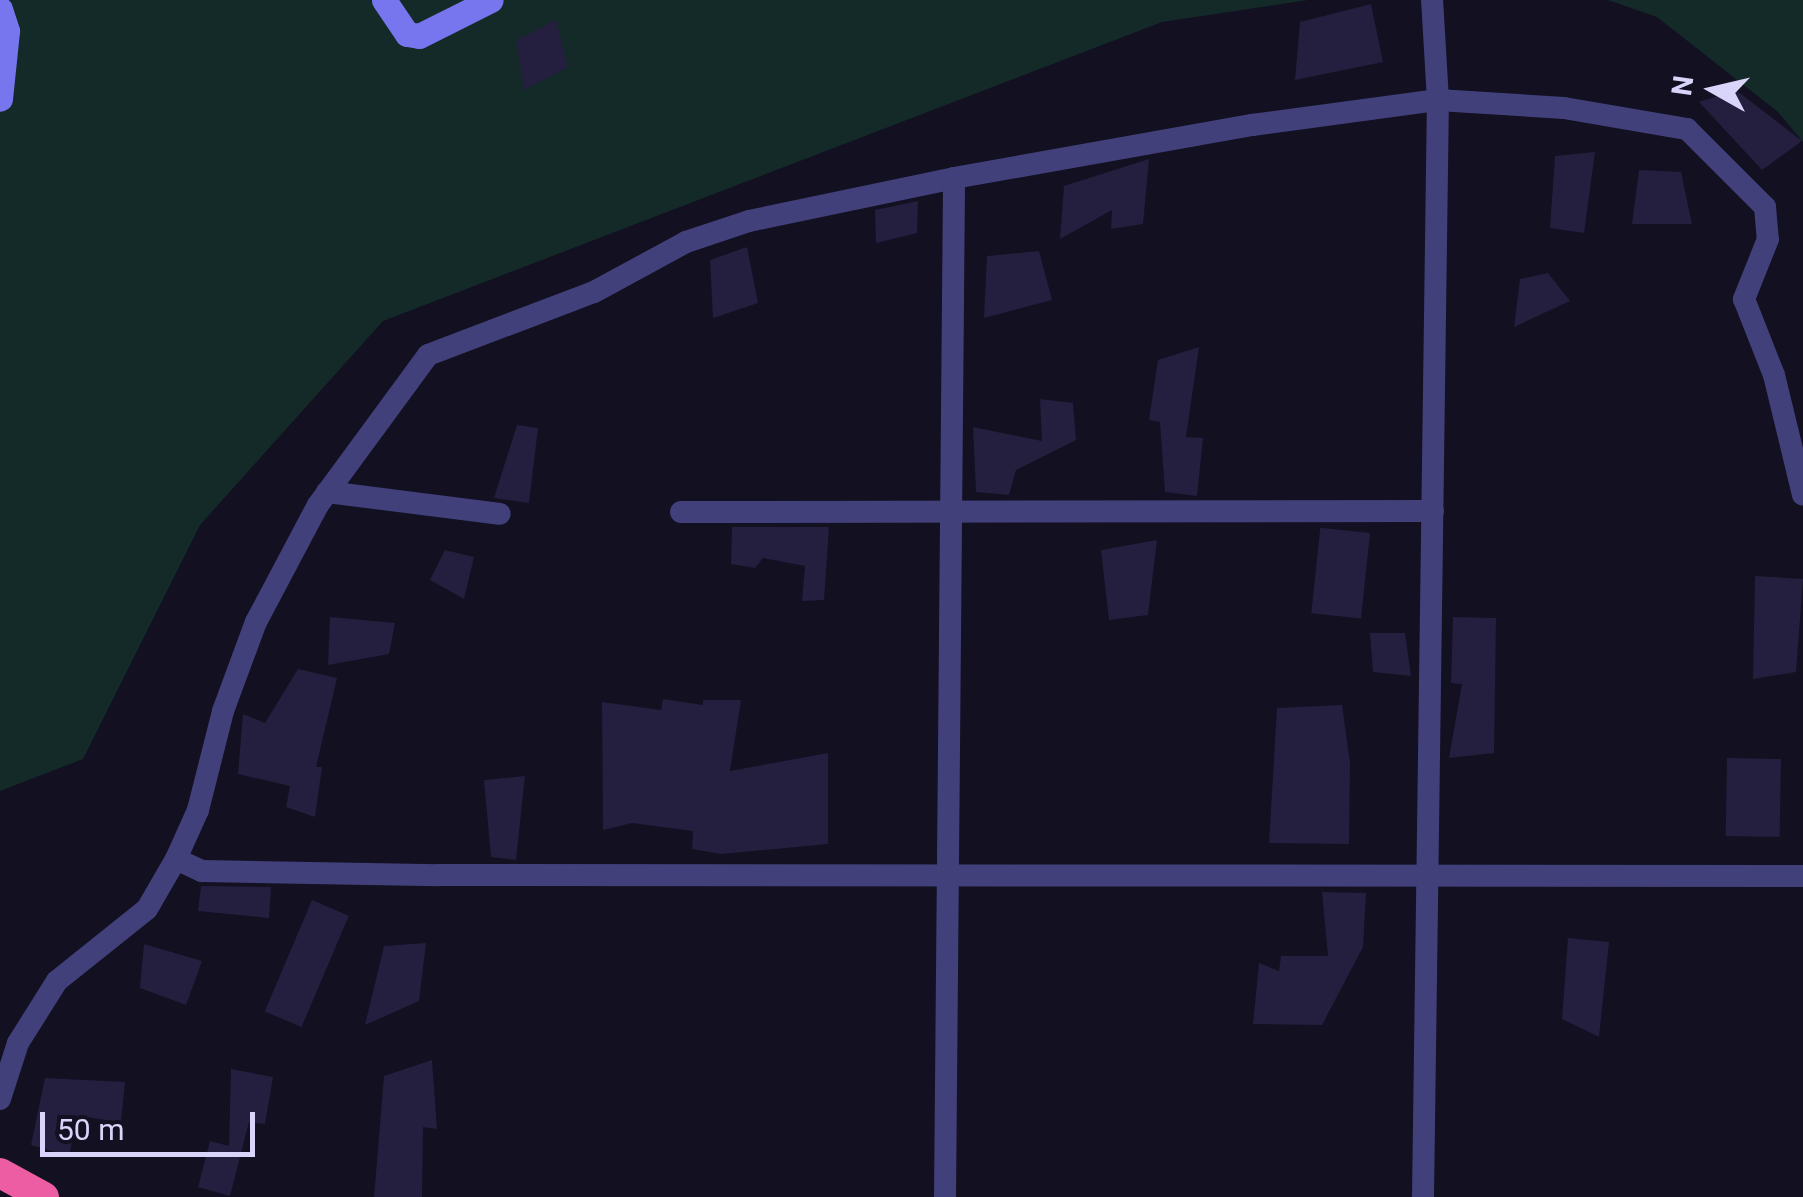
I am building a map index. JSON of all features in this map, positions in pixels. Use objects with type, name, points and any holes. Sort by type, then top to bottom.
[{"type":"highway","points":[[0,1174],[44,1197]]},
{"type":"street","points":[[384,0],[407,34],[419,36],[491,0]]},
{"type":"street","points":[[1424,1197],[1438,100],[1432,0]]},
{"type":"street","points":[[0,9],[7,31],[0,98]]},
{"type":"street","points":[[0,1099],[18,1043],[57,981],[147,910],[198,810],[223,711],[256,622],[327,492],[428,355],[594,292],[686,242],[749,221],[954,178],[1252,125],[1438,100],[1564,108],[1687,129],[1766,206],[1768,240],[1744,299],[1774,375],[1803,494]]},
{"type":"street","points":[[945,1197],[951,872],[954,178]]},
{"type":"street","points":[[327,492],[500,514]]},
{"type":"street","points":[[681,512],[1434,511]]},
{"type":"street","points":[[176,859],[202,871],[951,872],[1430,878],[1803,876]]},
{"type":"green space","points":[[0,0],[1308,0],[1162,22],[383,321],[200,525],[83,759],[0,791]]},
{"type":"green space","points":[[1608,0],[1803,0],[1803,142],[1778,112],[1657,17]]},
{"type":"building","points":[[1371,4],[1383,62],[1295,80],[1300,22]]},
{"type":"building","points":[[556,20],[568,67],[524,90],[516,40]]},
{"type":"building","points":[[1736,90],[1802,141],[1762,170],[1699,102]]},
{"type":"building","points":[[1595,152],[1584,233],[1550,228],[1555,156]]},
{"type":"building","points":[[1149,159],[1143,224],[1111,229],[1112,210],[1060,239],[1064,186]]},
{"type":"building","points":[[1639,170],[1681,172],[1692,224],[1632,224]]},
{"type":"building","points":[[918,201],[917,233],[876,243],[875,210]]},
{"type":"building","points":[[747,247],[758,303],[713,318],[710,260]]},
{"type":"building","points":[[1039,251],[1052,300],[984,318],[987,256]]},
{"type":"building","points":[[1548,273],[1570,301],[1514,327],[1520,279]]},
{"type":"building","points":[[1199,347],[1186,437],[1203,438],[1197,496],[1165,492],[1160,422],[1149,420],[1158,360]]},
{"type":"building","points":[[1040,399],[1073,403],[1076,440],[1016,470],[1009,495],[976,492],[973,427],[1042,441]]},
{"type":"building","points":[[517,425],[538,428],[529,503],[494,498]]},
{"type":"building","points":[[732,527],[829,527],[824,600],[802,601],[805,566],[763,558],[755,568],[731,564]]},
{"type":"building","points":[[1320,528],[1370,533],[1361,619],[1311,613]]},
{"type":"building","points":[[1157,540],[1148,615],[1109,620],[1101,550]]},
{"type":"building","points":[[445,550],[474,557],[464,599],[430,580]]},
{"type":"building","points":[[1755,576],[1803,579],[1796,672],[1753,679]]},
{"type":"building","points":[[330,617],[395,623],[389,654],[328,665]]},
{"type":"building","points":[[1453,617],[1496,618],[1494,753],[1449,758],[1462,684],[1451,683]]},
{"type":"building","points":[[1370,633],[1405,633],[1411,676],[1373,672]]},
{"type":"building","points":[[298,669],[337,678],[316,767],[322,767],[315,817],[286,807],[290,786],[238,774],[243,714],[265,723]]},
{"type":"building","points":[[663,699],[703,705],[703,700],[741,700],[730,771],[828,753],[828,844],[721,854],[692,849],[693,831],[632,823],[603,830],[602,702],[661,710]]},
{"type":"building","points":[[1342,705],[1350,763],[1349,844],[1269,843],[1277,708]]},
{"type":"building","points":[[1727,758],[1781,759],[1780,837],[1726,836]]},
{"type":"building","points":[[525,776],[516,860],[491,857],[484,780]]},
{"type":"building","points":[[201,886],[271,887],[269,918],[198,911]]},
{"type":"building","points":[[1322,892],[1366,893],[1363,947],[1322,1025],[1253,1024],[1259,963],[1279,971],[1281,956],[1328,956]]},
{"type":"building","points":[[312,900],[349,916],[302,1027],[265,1011]]},
{"type":"building","points":[[1568,938],[1609,942],[1599,1037],[1562,1019]]},
{"type":"building","points":[[426,943],[419,1001],[365,1025],[384,946]]},
{"type":"building","points":[[144,944],[202,961],[186,1005],[140,988]]},
{"type":"building","points":[[432,1060],[437,1129],[423,1127],[422,1197],[374,1197],[384,1076]]},
{"type":"building","points":[[231,1069],[273,1077],[265,1124],[249,1122],[230,1196],[198,1187],[210,1141],[229,1146]]},
{"type":"building","points":[[45,1078],[125,1082],[121,1122],[78,1116],[69,1156],[31,1145]]}]
